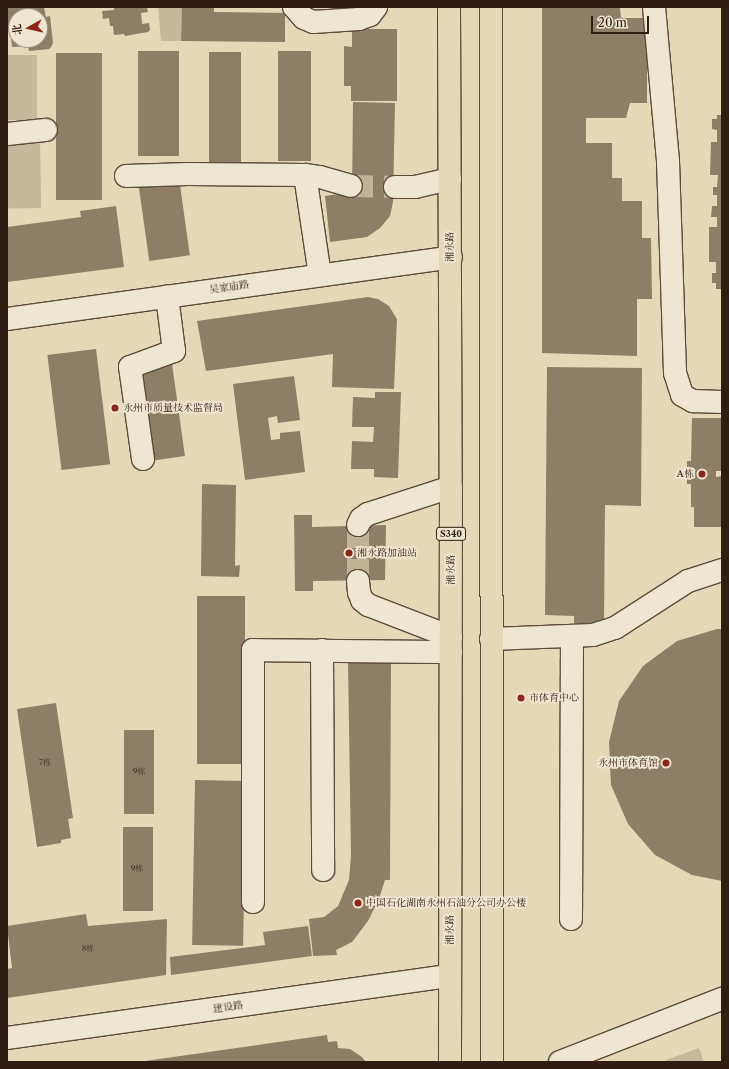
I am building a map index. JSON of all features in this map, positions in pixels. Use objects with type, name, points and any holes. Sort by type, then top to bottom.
[{"type":"main road","name":"湘永路","points":[[449,7],[451,487],[450,1062]]},
{"type":"main road","points":[[491,7],[492,1062]]},
{"type":"street","points":[[294,7],[304,18],[313,22],[359,19],[370,15],[376,7]]},
{"type":"street","points":[[654,7],[668,160],[675,373],[682,395],[692,400],[722,402]]},
{"type":"street","points":[[7,134],[46,130]]},
{"type":"street","points":[[126,176],[188,174],[305,175],[320,177],[351,186]]},
{"type":"street","points":[[305,175],[320,275]]},
{"type":"street","points":[[394,187],[415,187],[450,179]]},
{"type":"street","name":"吴家庙路","points":[[7,318],[450,257]]},
{"type":"street","points":[[143,459],[130,366],[174,350],[167,296]]},
{"type":"street","points":[[358,525],[361,519],[368,514],[451,487]]},
{"type":"street","points":[[491,639],[593,635],[615,628],[688,581],[722,570]]},
{"type":"street","points":[[358,580],[358,592],[362,600],[368,605],[451,644]]},
{"type":"street","points":[[571,919],[572,636]]},
{"type":"street","points":[[253,902],[253,650],[322,650],[451,644]]},
{"type":"street","points":[[322,650],[323,870]]},
{"type":"street","name":"建设路","points":[[7,1038],[450,976]]},
{"type":"street","points":[[560,1062],[722,999]]},
{"type":"shaded area","points":[[158,7],[182,7],[181,41],[161,41]]},
{"type":"shaded area","points":[[182,7],[214,7],[214,8]]},
{"type":"shaded area","points":[[7,55],[37,55],[37,120],[7,120]]},
{"type":"shaded area","points":[[40,140],[41,208],[8,209],[7,141]]},
{"type":"shaded area","points":[[699,1048],[704,1062],[667,1062],[666,1060]]},
{"type":"building","points":[[7,7],[44,7],[8,8],[7,28]]},
{"type":"building","points":[[114,7],[147,7],[148,12],[141,13],[142,24],[149,23],[150,30],[148,32],[125,36],[124,34],[114,35],[113,26],[110,26],[109,18],[103,19],[102,11],[114,10]]},
{"type":"building","points":[[182,7],[214,8],[214,12],[285,13],[285,42],[181,41]]},
{"type":"building","points":[[542,7],[620,7],[621,18],[647,18],[647,103],[630,103],[626,118],[586,118],[586,143],[612,143],[612,178],[622,178],[622,201],[642,201],[642,238],[651,238],[652,299],[637,299],[637,356],[542,353]]},
{"type":"building","points":[[48,16],[50,16],[53,43],[51,47],[49,49],[29,51],[28,48],[48,48]]},
{"type":"building","points":[[352,29],[397,29],[397,101],[351,101],[351,86],[344,86],[344,46],[352,47]]},
{"type":"building","points":[[138,51],[179,51],[179,156],[138,156]]},
{"type":"building","points":[[278,51],[311,51],[311,161],[278,161]]},
{"type":"building","points":[[209,52],[241,52],[241,162],[209,162]]},
{"type":"building","points":[[56,53],[102,53],[102,200],[56,200]]},
{"type":"building","points":[[353,102],[395,103],[393,202],[390,216],[380,228],[367,237],[330,242],[325,196],[352,192]]},
{"type":"building","points":[[717,115],[722,115],[722,289],[716,289],[716,283],[712,283],[712,273],[716,273],[716,262],[709,262],[709,227],[717,227],[717,217],[711,217],[712,206],[717,206],[717,195],[713,195],[713,187],[717,187],[718,175],[710,175],[711,142],[717,142],[717,130],[712,129],[712,119],[717,119]]},
{"type":"building","points":[[179,178],[190,255],[149,261],[138,184]]},
{"type":"building","points":[[116,206],[124,267],[7,282],[7,227],[81,217],[80,211]]},
{"type":"building","points":[[368,297],[378,299],[389,306],[397,319],[394,389],[332,387],[333,354],[206,371],[197,321]]},
{"type":"building","points":[[96,349],[110,464],[62,470],[47,355]]},
{"type":"building","points":[[172,364],[185,456],[150,461],[137,369]]},
{"type":"building","points":[[547,367],[642,368],[641,506],[605,505],[604,623],[574,623],[574,616],[545,615]]},
{"type":"building","points":[[294,376],[300,420],[278,423],[277,416],[268,418],[271,440],[280,439],[280,433],[300,431],[305,472],[245,480],[233,384]]},
{"type":"building","points":[[375,392],[401,392],[398,478],[374,477],[374,469],[351,469],[352,441],[373,442],[374,427],[352,427],[353,397],[375,398]]},
{"type":"building","name":"A栋","points":[[692,418],[722,418],[722,471],[716,471],[716,477],[722,476],[722,527],[694,527],[694,507],[691,507],[691,484],[687,484],[687,461],[691,461]]},
{"type":"building","points":[[202,484],[236,485],[235,566],[240,565],[239,577],[201,576]]},
{"type":"building","name":"湘永路加油站","points":[[294,515],[312,515],[312,527],[386,525],[385,580],[313,581],[313,591],[295,591]]},
{"type":"building","points":[[197,596],[245,596],[245,764],[197,764]]},
{"type":"building","name":"永州市体育馆","points":[[717,629],[722,629],[722,881],[692,875],[655,855],[628,824],[611,785],[609,742],[619,701],[643,666],[677,641]]},
{"type":"building","points":[[348,663],[391,663],[390,880],[385,880],[379,899],[368,921],[352,942],[336,950],[337,955],[313,956],[309,919],[324,917],[338,906],[349,880],[351,855]]},
{"type":"building","points":[[56,703],[73,818],[68,819],[71,838],[61,840],[61,843],[37,847],[17,709]]},
{"type":"building","points":[[124,730],[154,730],[154,814],[124,814]]},
{"type":"building","points":[[195,780],[246,781],[243,946],[192,945]]},
{"type":"building","points":[[123,827],[153,827],[153,911],[123,911]]},
{"type":"building","points":[[86,914],[88,926],[167,919],[166,975],[7,998],[7,969],[12,968],[7,926]]},
{"type":"building","points":[[308,926],[312,956],[171,975],[170,957],[265,945],[263,932]]},
{"type":"building","points":[[327,1035],[328,1042],[337,1041],[338,1048],[350,1049],[362,1057],[366,1062],[138,1062]]},
{"type":"tunnel","points":[[351,186],[395,187]]},
{"type":"tunnel","points":[[358,525],[358,581]]},
{"type":"place","name":"永州市质量技术监督局","points":[[115,408]]},
{"type":"place","name":"A栋","points":[[702,474]]},
{"type":"place","name":"湘永路加油站","points":[[349,553]]},
{"type":"place","name":"市体育中心","points":[[521,698]]},
{"type":"place","name":"永州市体育馆","points":[[666,763]]},
{"type":"place","name":"中国石化湖南永州石油分公司办公楼","points":[[358,903]]}]
